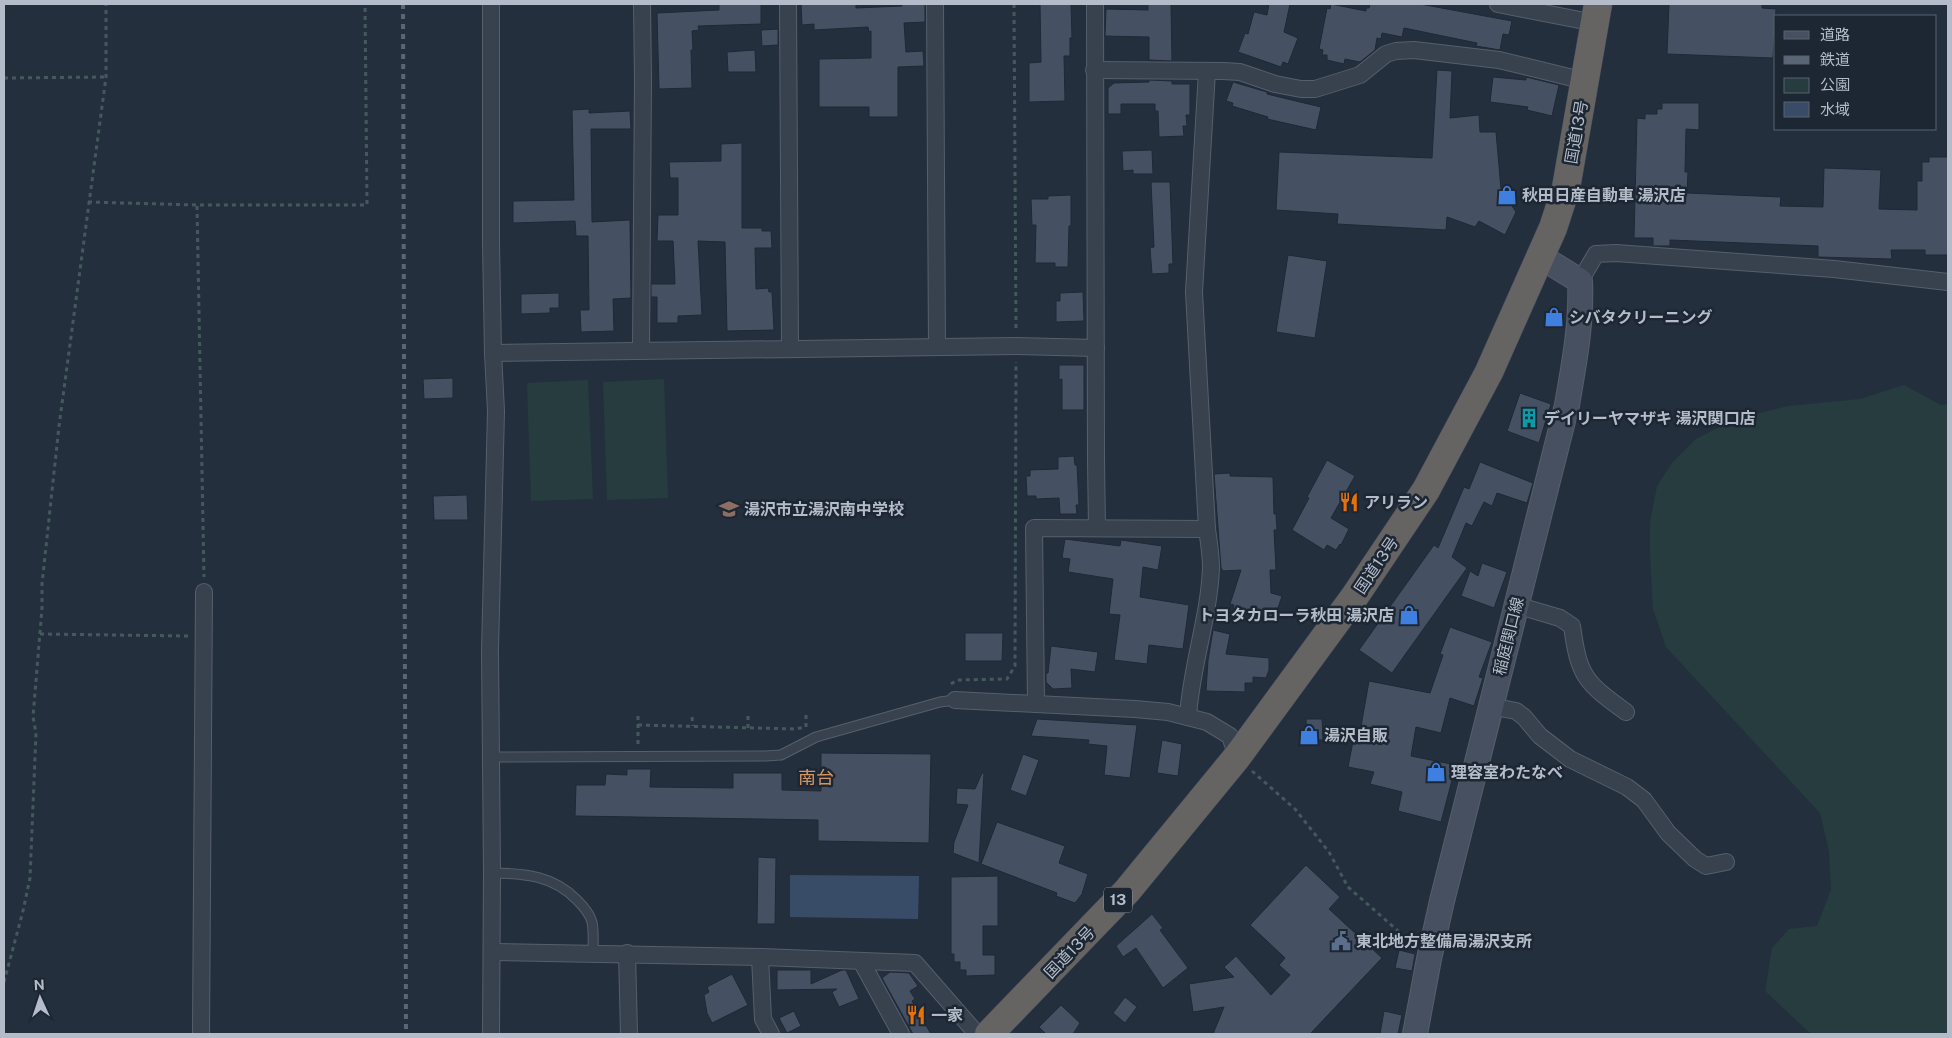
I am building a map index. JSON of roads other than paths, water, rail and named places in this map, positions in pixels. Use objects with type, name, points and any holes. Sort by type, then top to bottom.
[{"type":"highway","name":"国道13号","points":[[990,1033],[1127,891],[1236,757],[1355,596],[1426,490],[1489,372],[1541,257],[1566,188],[1596,13]]},
{"type":"main road","points":[[1541,257],[1580,281]]},
{"type":"main road","name":"稲庭関口線","points":[[1415,1034],[1429,959],[1490,706],[1567,405],[1577,349],[1581,298],[1580,281]]},
{"type":"street","points":[[491,4],[493,352],[496,411],[491,640],[493,952],[491,1034]]},
{"type":"street","points":[[641,349],[642,4]]},
{"type":"street","points":[[788,4],[790,348]]},
{"type":"street","points":[[935,4],[937,346]]},
{"type":"street","points":[[1095,4],[1097,528]]},
{"type":"street","points":[[1498,4],[1596,13]]},
{"type":"street","points":[[1094,70],[1240,72],[1275,84],[1301,89],[1315,89],[1360,75],[1386,54],[1396,51],[1414,50],[1500,60],[1585,81]]},
{"type":"street","points":[[1188,717],[1190,692],[1207,604],[1211,567],[1207,529],[1194,292],[1207,71]]},
{"type":"street","points":[[1580,281],[1596,254],[1616,252],[1834,269],[1948,282]]},
{"type":"street","points":[[493,352],[937,346],[1096,348]]},
{"type":"street","points":[[1036,704],[1034,528],[1207,529]]},
{"type":"street","points":[[201,1034],[204,592]]},
{"type":"street","points":[[1516,606],[1560,618],[1572,626],[1576,656],[1590,684],[1626,712]]},
{"type":"street","points":[[952,693],[1036,704],[1168,712],[1207,722],[1230,736],[1236,757]]},
{"type":"street","points":[[1490,706],[1516,711],[1524,717],[1540,736],[1570,759],[1627,787],[1644,800],[1668,833],[1695,859],[1706,866],[1726,862]]},
{"type":"street","points":[[493,952],[627,953],[915,963],[990,1033]]},
{"type":"street","points":[[627,953],[629,1034]]},
{"type":"street","points":[[760,957],[763,1019],[771,1034]]},
{"type":"street","points":[[861,961],[901,1034]]},
{"type":"lane","points":[[492,757],[765,756],[781,754],[816,737],[940,702],[952,693]]},
{"type":"lane","points":[[492,873],[522,873],[537,876],[553,882],[570,892],[588,913],[592,923],[593,953]]},
{"type":"water","points":[[790,875],[919,876],[918,919],[790,917]]},
{"type":"railway","points":[[403,4],[406,1034]]},
{"type":"place","name":"秋田日産自動車 湯沢店","points":[[1507,195]]},
{"type":"place","name":"シバタクリーニング","points":[[1554,317]]},
{"type":"place","name":"デイリーヤマザキ 湯沢関口店","points":[[1529,418]]},
{"type":"place","name":"アリラン","points":[[1349,502]]},
{"type":"place","name":"湯沢市立湯沢南中学校","points":[[729,509]]},
{"type":"place","name":"トヨタカローラ秋田 湯沢店","points":[[1409,615]]},
{"type":"place","name":"湯沢自販","points":[[1309,735]]},
{"type":"place","name":"理容室わたなべ","points":[[1436,772]]},
{"type":"place","name":"東北地方整備局湯沢支所","points":[[1341,941]]},
{"type":"place","name":"一家","points":[[916,1015]]},
{"type":"district","name":"南台","points":[[816,778]]}]
